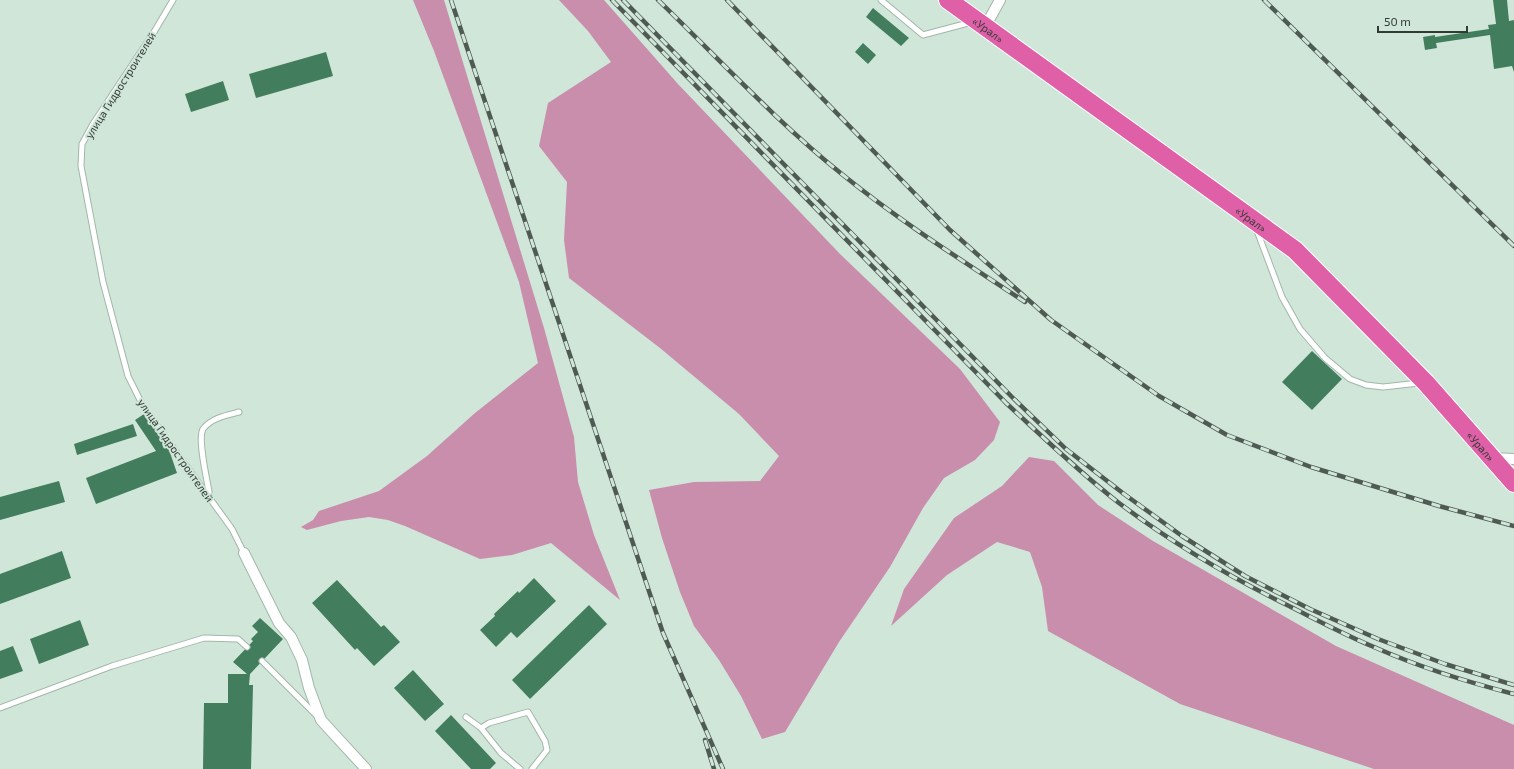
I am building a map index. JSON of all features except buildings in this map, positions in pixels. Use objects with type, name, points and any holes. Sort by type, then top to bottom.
[{"type":"highway","name":"«Урал»","points":[[948,0],[1295,250],[1426,383],[1514,483]]},
{"type":"street","points":[[981,24],[1000,0]]},
{"type":"street","points":[[1492,458],[1514,459]]},
{"type":"street","name":"улица Гидростроителей","points":[[244,553],[279,623],[291,637],[302,660],[309,688],[321,720],[366,769]]},
{"type":"lane","name":"улица Гидростроителей","points":[[173,0],[154,32],[93,124],[82,144],[81,166],[103,282],[128,376],[143,406],[232,529],[244,553]]},
{"type":"lane","points":[[881,0],[923,35],[981,24]]},
{"type":"lane","points":[[1253,220],[1282,296],[1300,329],[1325,358],[1350,379],[1366,385],[1383,387],[1426,383]]},
{"type":"lane","points":[[210,498],[201,439],[203,430],[216,419],[239,412]]},
{"type":"lane","points":[[0,708],[112,666],[204,638],[238,639],[247,647]]},
{"type":"lane","points":[[262,661],[321,720]]},
{"type":"lane","points":[[481,728],[489,723],[528,712],[545,740],[547,750],[532,769]]},
{"type":"lane","points":[[466,717],[481,728],[501,753],[520,769]]},
{"type":"shaded area","points":[[413,0],[444,0],[544,328],[574,437],[578,482],[594,535],[620,600],[551,543],[512,555],[480,559],[388,520],[369,517],[341,521],[307,530],[301,527],[313,520],[319,511],[379,491],[427,456],[475,413],[538,363],[519,282],[434,51]]},
{"type":"shaded area","points":[[559,0],[604,0],[678,84],[840,254],[960,369],[1000,422],[994,440],[975,460],[944,478],[923,508],[890,567],[839,642],[785,732],[762,739],[741,696],[719,660],[694,626],[680,592],[662,538],[649,490],[694,482],[760,481],[779,456],[739,414],[660,348],[569,278],[564,240],[567,182],[539,146],[548,103],[611,62],[588,31]]},
{"type":"shaded area","points":[[1029,457],[1054,461],[1098,505],[1153,541],[1336,646],[1514,725],[1514,769],[1374,769],[1180,704],[1048,631],[1042,587],[1030,552],[997,542],[947,575],[891,626],[904,589],[954,518],[1002,486]]},
{"type":"railway","points":[[451,0],[663,633],[723,769]]},
{"type":"railway","points":[[612,0],[1006,403],[1075,467],[1119,503],[1181,546],[1223,571],[1267,595],[1342,632],[1391,654],[1426,667],[1461,679],[1514,694]]},
{"type":"railway","points":[[623,0],[1012,397],[1066,449],[1124,494],[1182,536],[1245,576],[1310,609],[1378,639],[1445,664],[1514,685]]},
{"type":"railway","points":[[658,0],[795,134],[843,175],[910,225],[1025,302]]},
{"type":"railway","points":[[727,0],[950,230],[1051,320],[1159,396],[1227,435],[1311,467],[1439,506],[1514,526]]},
{"type":"railway","points":[[1264,0],[1514,246]]},
{"type":"railway","points":[[705,740],[714,769]]}]
